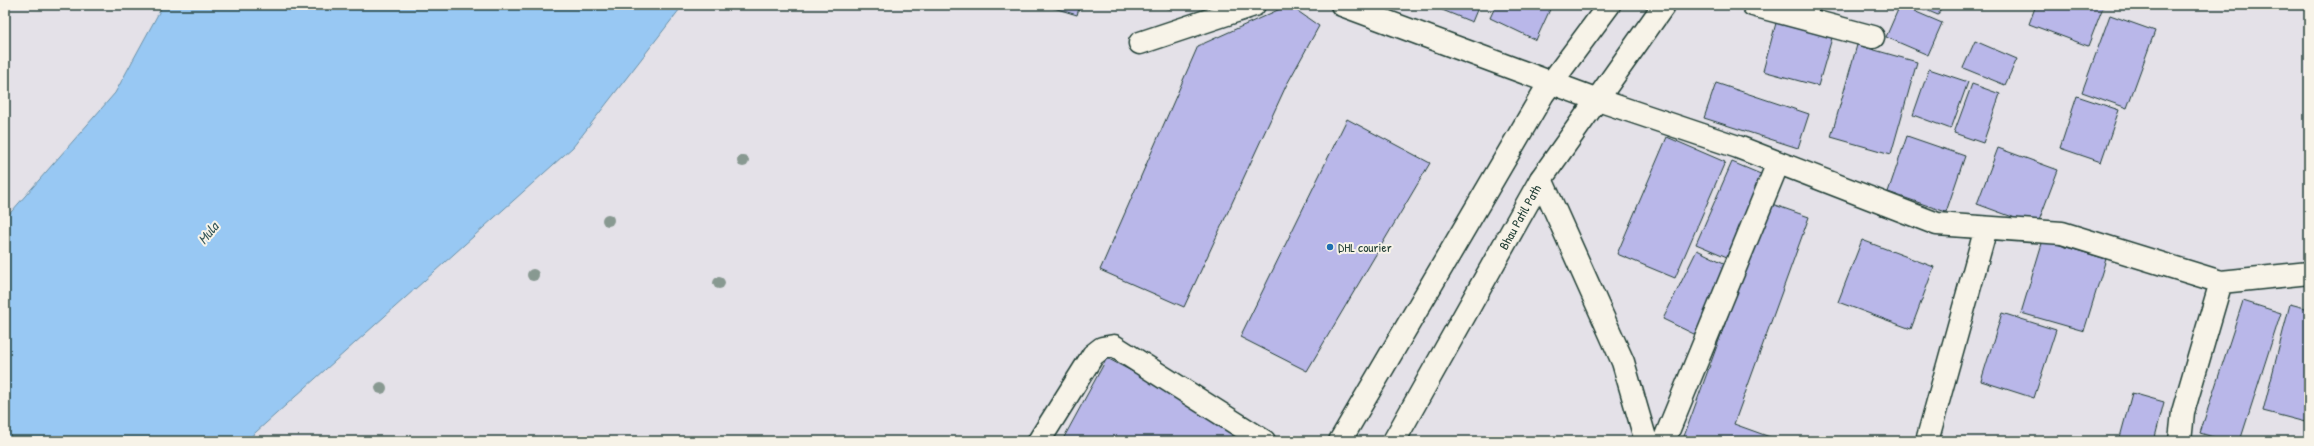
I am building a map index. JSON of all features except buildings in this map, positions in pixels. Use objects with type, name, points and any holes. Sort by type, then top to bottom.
[{"type":"street","points":[[1140,43],[1254,5]]},
{"type":"street","points":[[1342,5],[1598,100],[1778,163],[1937,224],[2062,233],[2221,282],[2309,273]]},
{"type":"street","points":[[1340,441],[1552,82],[1609,5]]},
{"type":"street","name":"Bhau Patil Path","points":[[1394,441],[1541,179],[1664,5]]},
{"type":"street","points":[[1753,5],[1873,37]]},
{"type":"street","points":[[1664,441],[1778,163]]},
{"type":"street","points":[[1541,179],[1623,362],[1646,441]]},
{"type":"street","points":[[1927,441],[1986,228]]},
{"type":"street","points":[[2180,441],[2183,412],[2221,282]]},
{"type":"street","points":[[1039,441],[1093,355],[1102,348],[1114,346],[1264,441]]},
{"type":"water","name":"Mula","points":[[163,5],[683,5],[573,147],[246,441],[5,441],[5,219],[115,93]]},
{"type":"place","name":"DHL courier","points":[[1330,247]]}]
